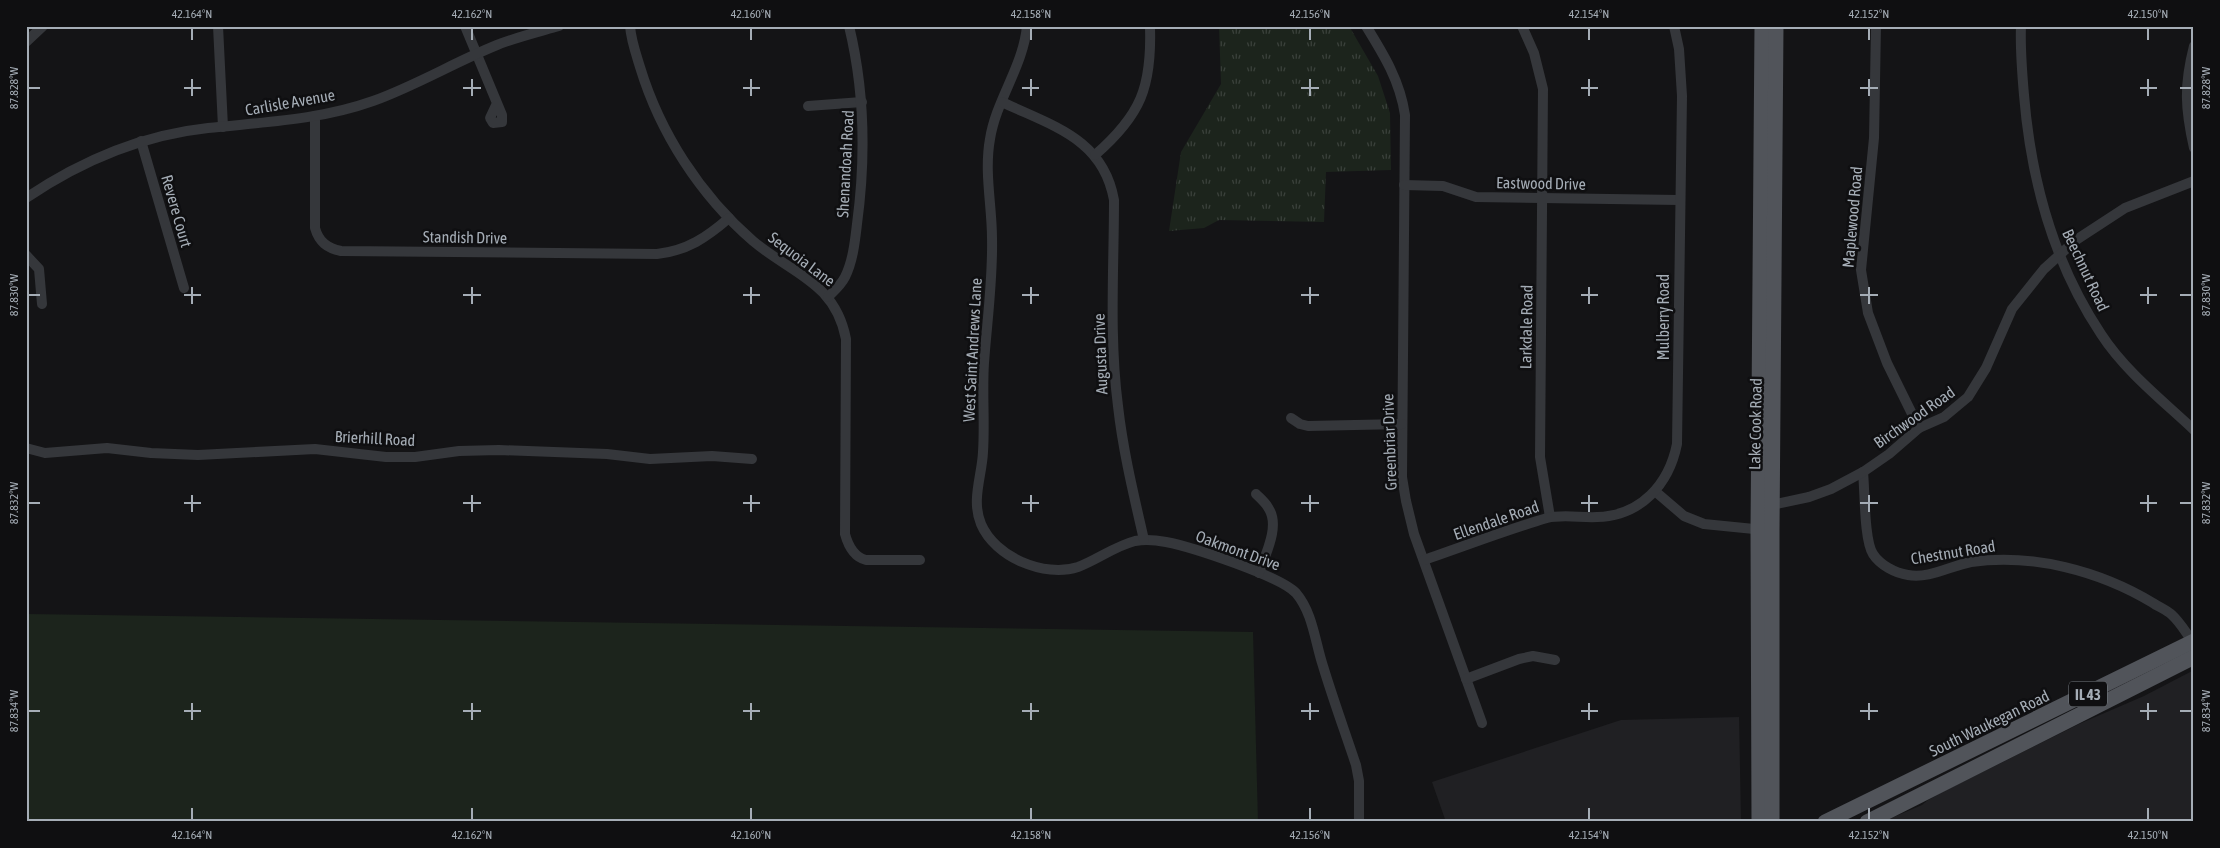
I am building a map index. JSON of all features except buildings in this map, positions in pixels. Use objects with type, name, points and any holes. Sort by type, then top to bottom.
[{"type":"main road","name":"Lake Cook Road","points":[[1762,26],[1765,530],[1772,822]]},
{"type":"main road","name":"Lake Cook Road","points":[[1758,822],[1765,530],[1772,505],[1776,26]]},
{"type":"main road","name":"South Waukegan Road","points":[[1825,822],[2193,642]]},
{"type":"main road","name":"South Waukegan Road","points":[[1867,822],[2194,657]]},
{"type":"street","points":[[26,42],[42,26]]},
{"type":"street","points":[[218,26],[223,127]]},
{"type":"street","points":[[465,26],[497,103]]},
{"type":"street","name":"Carlisle Avenue","points":[[26,198],[64,174],[90,161],[141,141],[195,130],[280,122],[315,116],[372,101],[523,35],[559,26]]},
{"type":"street","name":"Sequoia Lane","points":[[630,26],[634,47],[646,86],[662,124],[700,185],[729,218],[764,250],[821,289],[839,312],[846,339],[845,534],[851,549],[860,559],[866,560],[920,560]]},
{"type":"street","name":"Shenandoah Road","points":[[828,297],[845,277],[854,244],[863,171],[862,102],[858,65],[849,26]]},
{"type":"street","name":"West Saint Andrews Lane","points":[[998,546],[990,539],[980,521],[977,499],[983,450],[984,364],[991,282],[992,239],[989,148],[992,126],[1023,52],[1027,26]]},
{"type":"street","points":[[1002,102],[1067,132],[1095,155],[1116,136],[1130,118],[1142,97],[1150,67],[1150,26]]},
{"type":"street","name":"Greenbriar Drive","points":[[1366,26],[1395,75],[1405,115],[1402,477],[1414,534],[1482,723]]},
{"type":"street","name":"Larkdale Road","points":[[1522,26],[1534,53],[1543,89],[1540,457],[1550,517]]},
{"type":"street","name":"Mulberry Road","points":[[1656,492],[1674,461],[1677,444],[1681,75],[1674,26]]},
{"type":"street","name":"Maplewood Road","points":[[1876,26],[1874,138],[1861,270],[1868,313],[1887,364],[1920,428]]},
{"type":"street","name":"Beechnut Road","points":[[2021,26],[2028,140],[2044,214],[2059,256],[2102,336],[2131,371],[2194,430]]},
{"type":"street","points":[[2194,46],[2186,92],[2187,116],[2194,148]]},
{"type":"street","points":[[808,106],[862,102]]},
{"type":"street","name":"Standish Drive","points":[[315,116],[315,228],[320,241],[331,249],[341,251],[670,253],[701,241],[729,218]]},
{"type":"street","name":"Revere Court","points":[[141,141],[184,288]]},
{"type":"street","name":"Augusta Drive","points":[[1095,155],[1109,180],[1114,200],[1113,335],[1118,404],[1124,448],[1144,540]]},
{"type":"street","name":"Birchwood Road","points":[[1772,505],[1816,494],[1863,472],[1889,454],[1920,428],[1944,417],[1968,398],[1986,368],[2012,309],[2044,269],[2076,240],[2124,208],[2194,181]]},
{"type":"street","name":"Eastwood Drive","points":[[1404,185],[1443,186],[1476,197],[1680,200]]},
{"type":"street","points":[[26,255],[39,269],[42,304]]},
{"type":"street","points":[[1291,418],[1300,424],[1308,426],[1402,424]]},
{"type":"street","name":"Brierhill Road","points":[[26,448],[45,452],[107,448],[151,453],[198,455],[315,449],[386,457],[415,457],[459,451],[499,450],[606,454],[650,459],[712,456],[752,459]]},
{"type":"street","name":"Chestnut Road","points":[[1863,472],[1868,539],[1873,554],[1887,568],[1908,575],[1926,575],[1970,562],[2006,559],[2052,564],[2094,576],[2131,590],[2172,615],[2193,642]]},
{"type":"street","points":[[1656,492],[1684,516],[1704,524],[1765,530]]},
{"type":"street","name":"Ellendale Road","points":[[1424,560],[1550,517],[1608,516],[1634,507],[1656,492]]},
{"type":"street","points":[[1256,494],[1269,507],[1272,516],[1271,539],[1259,573]]},
{"type":"street","name":"Oakmont Drive","points":[[998,546],[1014,558],[1030,564],[1045,568],[1067,569],[1079,566],[1134,542],[1144,540],[1166,542],[1259,573],[1287,585],[1296,593],[1308,613],[1356,765],[1359,781],[1359,822]]},
{"type":"street","points":[[1466,679],[1519,659],[1533,656],[1555,660]]},
{"type":"shaded area","points":[[2194,670],[2194,822],[1882,822],[1922,805],[1946,790],[2079,724],[2144,696]]},
{"type":"shaded area","points":[[1739,717],[1741,822],[1446,822],[1432,782],[1621,720]]},
{"type":"green space","points":[[1219,26],[1349,26],[1378,76],[1390,113],[1391,170],[1326,172],[1324,222],[1219,220],[1204,228],[1169,231],[1181,152],[1221,84]]},
{"type":"green space","points":[[26,614],[1253,632],[1258,822],[26,822]]}]
